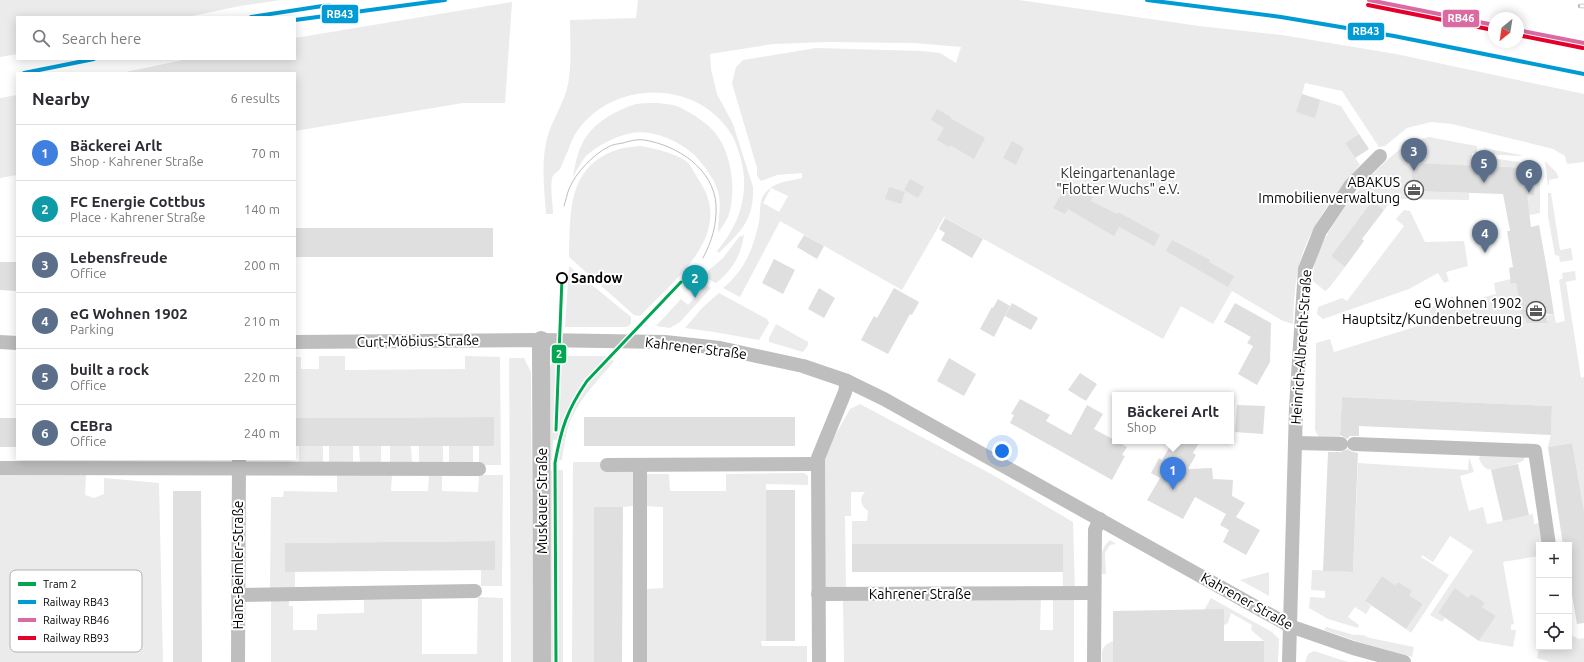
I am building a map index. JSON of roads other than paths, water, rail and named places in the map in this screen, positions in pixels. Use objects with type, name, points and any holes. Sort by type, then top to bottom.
[{"type":"street","name":"Heinrich-Albrecht-Straße","points":[[1289,662],[1295,442],[1305,269],[1320,231],[1351,185],[1380,156]]},
{"type":"street","name":"Curt-Möbius-Straße","points":[[296,342],[541,340]]},
{"type":"street","name":"Kahrener Straße","points":[[541,340],[665,342],[720,348],[803,366],[847,381],[884,399],[1290,626],[1353,648],[1404,662]]},
{"type":"street","name":"Muskauer Straße","points":[[541,340],[542,662]]},
{"type":"street","points":[[0,342],[16,343]]},
{"type":"street","points":[[819,662],[818,458],[845,392],[847,381]]},
{"type":"street","name":"Heinrich-Albrecht-Straße","points":[[1295,442],[1535,451],[1549,542]]},
{"type":"street","points":[[0,468],[239,464],[479,469]]},
{"type":"street","name":"Hans-Beimler-Straße","points":[[238,662],[239,464]]},
{"type":"street","points":[[607,465],[818,464]]},
{"type":"street","points":[[640,465],[640,662]]},
{"type":"street","points":[[1094,662],[1095,530],[1100,519]]},
{"type":"street","points":[[238,595],[475,591]]},
{"type":"street","name":"Kahrener Straße","points":[[818,594],[1094,593]]},
{"type":"tram line","points":[[564,206],[569,189],[580,170],[602,150],[614,145],[636,140],[642,140],[669,147],[692,161],[709,180],[714,192],[716,205],[715,226],[703,258]]},
{"type":"tram line","name":"2","points":[[556,430],[562,278]]},
{"type":"tram line","name":"2","points":[[556,662],[555,463],[562,430],[574,401],[587,381],[681,282]]},
{"type":"rail line","name":"RB43","points":[[296,20],[445,0]]},
{"type":"rail line","name":"RB43","points":[[1147,0],[1281,17],[1394,36],[1584,74]]},
{"type":"rail line","name":"RB46","points":[[1369,0],[1488,24]]},
{"type":"rail line","name":"RB43","points":[[258,16],[329,5]]},
{"type":"rail line","name":"RB93","points":[[1368,5],[1488,29]]},
{"type":"rail line","name":"RB46","points":[[1524,31],[1584,43]]},
{"type":"rail line","name":"RB93","points":[[1524,36],[1583,48]]},
{"type":"rail line","name":"RB43","points":[[29,72],[89,60]]},
{"type":"place","name":"Lebensfreude","points":[[1414,171]]},
{"type":"place","name":"built a rock","points":[[1484,183]]},
{"type":"place","name":"ABAKUS Immobilienverwaltung","points":[[1414,190]]},
{"type":"place","name":"CEBra","points":[[1529,193]]},
{"type":"place","name":"eG Wohnen 1902","points":[[1485,253]]},
{"type":"place","name":"Sandow","points":[[562,278]]},
{"type":"place","name":"FC Energie Cottbus","points":[[695,298]]},
{"type":"place","name":"eG Wohnen 1902 Hauptsitz/Kundenbetreuung","points":[[1536,311]]},
{"type":"place","name":"Bäckerei Arlt","points":[[1173,490]]},
{"type":"park label","name":"Kleingartenanlage \"Flotter Wuchs\" e.V.","points":[[1118,182]]}]
